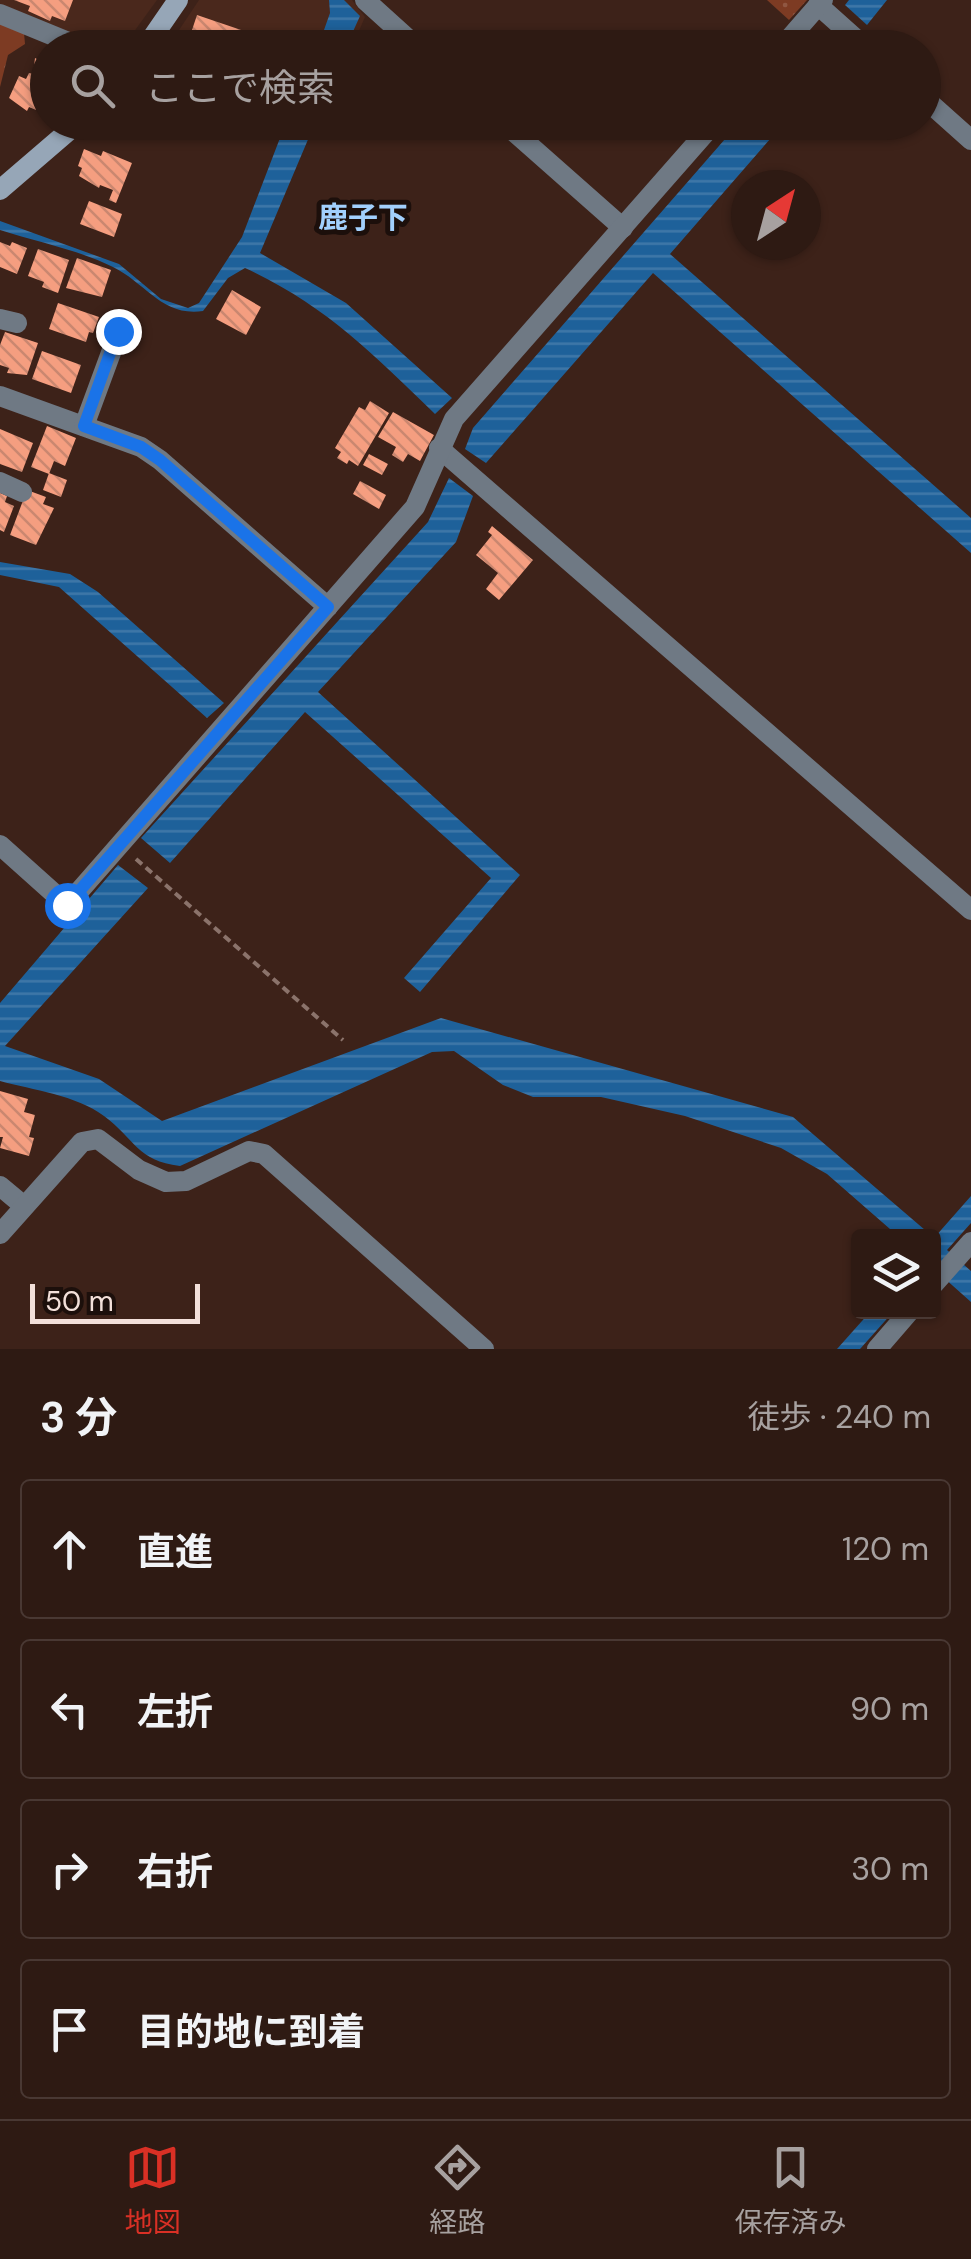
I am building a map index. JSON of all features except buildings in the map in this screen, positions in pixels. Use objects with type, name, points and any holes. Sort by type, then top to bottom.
[{"type":"main road","points":[[157,30],[178,0]]},
{"type":"main road","points":[[0,190],[58,140]]},
{"type":"street","points":[[365,0],[398,30]]},
{"type":"street","points":[[797,30],[820,3],[848,30]]},
{"type":"street","points":[[0,14],[39,30]]},
{"type":"street","points":[[941,113],[971,140]]},
{"type":"street","points":[[523,140],[623,228]]},
{"type":"street","points":[[0,846],[67,905],[415,507],[454,419],[700,140]]},
{"type":"street","points":[[84,426],[118,331]]},
{"type":"street","points":[[1,399],[141,447],[328,607]]},
{"type":"street","points":[[439,448],[971,910]]},
{"type":"street","points":[[0,482],[22,492]]},
{"type":"street","points":[[0,1234],[82,1142],[98,1139],[139,1170],[166,1182],[186,1181],[249,1152],[264,1154],[484,1349]]},
{"type":"street","points":[[0,1186],[24,1206]]},
{"type":"street","points":[[941,1275],[966,1248]]},
{"type":"street","points":[[876,1349],[903,1319]]},
{"type":"path","points":[[122,846],[343,1040]]},
{"type":"shaded area","points":[[0,0],[157,0],[135,30],[30,30],[30,35],[0,23]]},
{"type":"shaded area","points":[[199,0],[352,0],[365,17],[359,30],[179,30]]},
{"type":"green space","points":[[767,0],[807,0],[789,20]]},
{"type":"green space","points":[[0,23],[24,33],[25,44],[8,55],[0,87]]},
{"type":"water","points":[[329,0],[344,0],[360,16],[354,30],[324,30],[330,13]]},
{"type":"water","points":[[849,0],[887,0],[867,25],[845,5]]},
{"type":"water","points":[[279,140],[308,140],[260,253],[346,303],[452,398],[435,414],[324,314],[245,268],[228,278],[203,311],[176,309],[100,261],[0,230],[0,221],[119,264],[161,299],[188,308],[199,303],[242,237]]},
{"type":"water","points":[[724,140],[769,140],[743,170],[731,170],[731,184],[670,254],[971,518],[971,553],[653,273],[486,463],[465,449],[473,428]]},
{"type":"water","points":[[449,478],[473,496],[456,542],[318,692],[520,875],[420,992],[404,978],[491,878],[305,712],[170,863],[141,838],[428,522]]},
{"type":"water","points":[[0,562],[70,574],[98,592],[224,703],[207,718],[59,587],[0,575]]},
{"type":"water","points":[[118,865],[148,888],[5,1046],[99,1079],[162,1121],[441,1018],[793,1117],[924,1229],[890,1229],[827,1174],[781,1148],[685,1116],[601,1097],[533,1097],[503,1085],[454,1051],[432,1052],[180,1166],[166,1163],[145,1154],[93,1109],[67,1098],[0,1081],[0,1003]]},
{"type":"water","points":[[971,1196],[971,1223],[947,1250],[971,1271],[971,1302],[941,1275],[941,1230]]},
{"type":"water","points":[[864,1319],[887,1319],[860,1349],[837,1349]]},
{"type":"district","name":"鹿子下","points":[[363,218]]},
{"type":"route","points":[[67,905],[328,607],[160,460],[141,447],[84,426],[118,331]]}]
